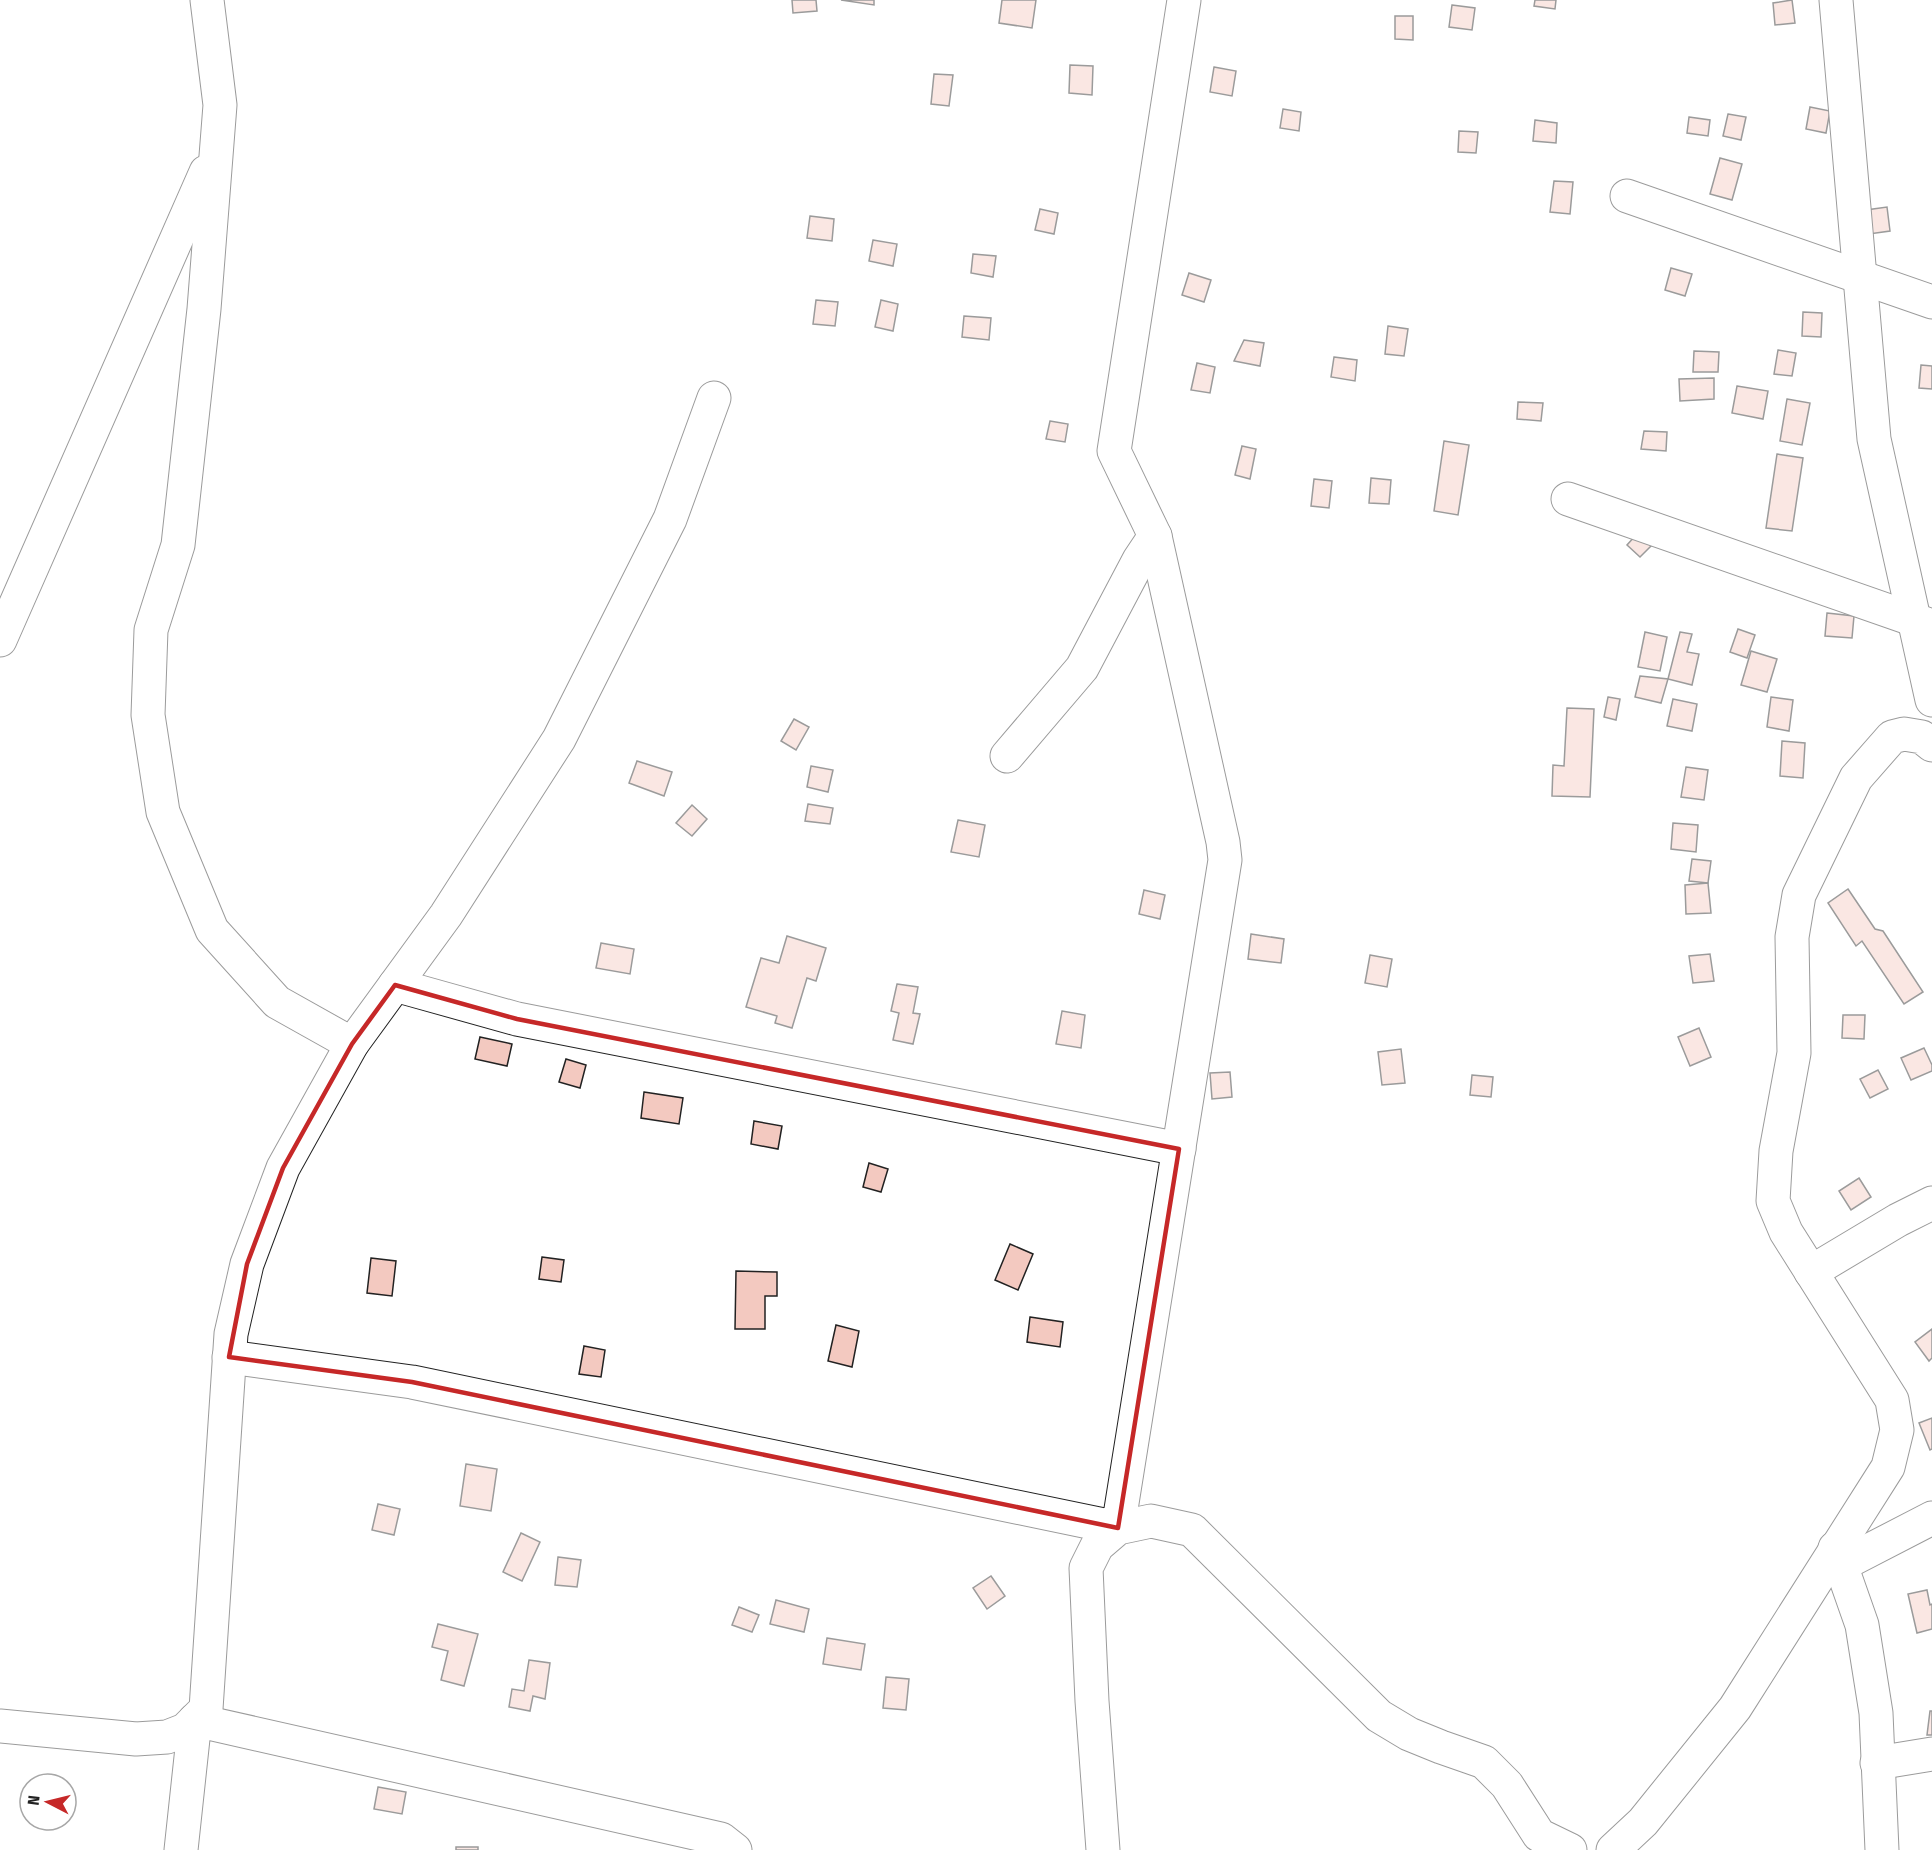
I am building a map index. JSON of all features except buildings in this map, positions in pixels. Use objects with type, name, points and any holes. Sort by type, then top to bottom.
[{"type":"street","points":[[207,0],[220,105],[204,309],[178,545],[151,630],[148,715],[163,812],[212,930],[277,1002],[352,1044]]},
{"type":"street","points":[[1103,1850],[1092,1701],[1086,1568],[1096,1546],[1118,1528],[1225,860],[1223,842],[1155,536],[1113,452],[1184,0]]},
{"type":"street","points":[[1836,0],[1874,439],[1923,623],[1932,700]]},
{"type":"street","points":[[0,640],[217,147]]},
{"type":"street","points":[[1627,196],[1932,302]]},
{"type":"street","points":[[0,1726],[136,1739],[167,1737],[185,1730],[206,1709],[231,1334],[247,1264],[283,1168],[352,1044],[446,915],[559,739],[670,519],[714,398]]},
{"type":"street","points":[[1568,499],[1923,623]]},
{"type":"street","points":[[1006,756],[1082,668],[1139,560],[1155,536]]},
{"type":"street","points":[[1613,1850],[1643,1822],[1735,1708],[1838,1556],[1888,1467],[1897,1430],[1892,1400],[1786,1232],[1773,1201],[1776,1151],[1794,1053],[1792,937],[1799,895],[1856,778],[1892,737],[1904,734],[1922,737],[1932,745]]},
{"type":"street","points":[[395,985],[517,1019],[1179,1149]]},
{"type":"street","points":[[1811,1272],[1898,1220],[1932,1203]]},
{"type":"street","points":[[229,1357],[412,1382],[1118,1528],[1151,1521],[1192,1530],[1379,1716],[1409,1734],[1484,1762],[1507,1785],[1539,1835],[1570,1850]]},
{"type":"street","points":[[1838,1556],[1932,1518]]},
{"type":"street","points":[[1838,1556],[1862,1624],[1876,1713],[1882,1850]]},
{"type":"street","points":[[182,1850],[195,1720]]},
{"type":"street","points":[[195,1720],[721,1839],[735,1850]]},
{"type":"street","points":[[1877,1763],[1932,1754]]},
{"type":"highlighted area","points":[[395,985],[517,1019],[1179,1149],[1118,1528],[412,1382],[229,1357],[247,1264],[283,1168],[352,1044]]}]
